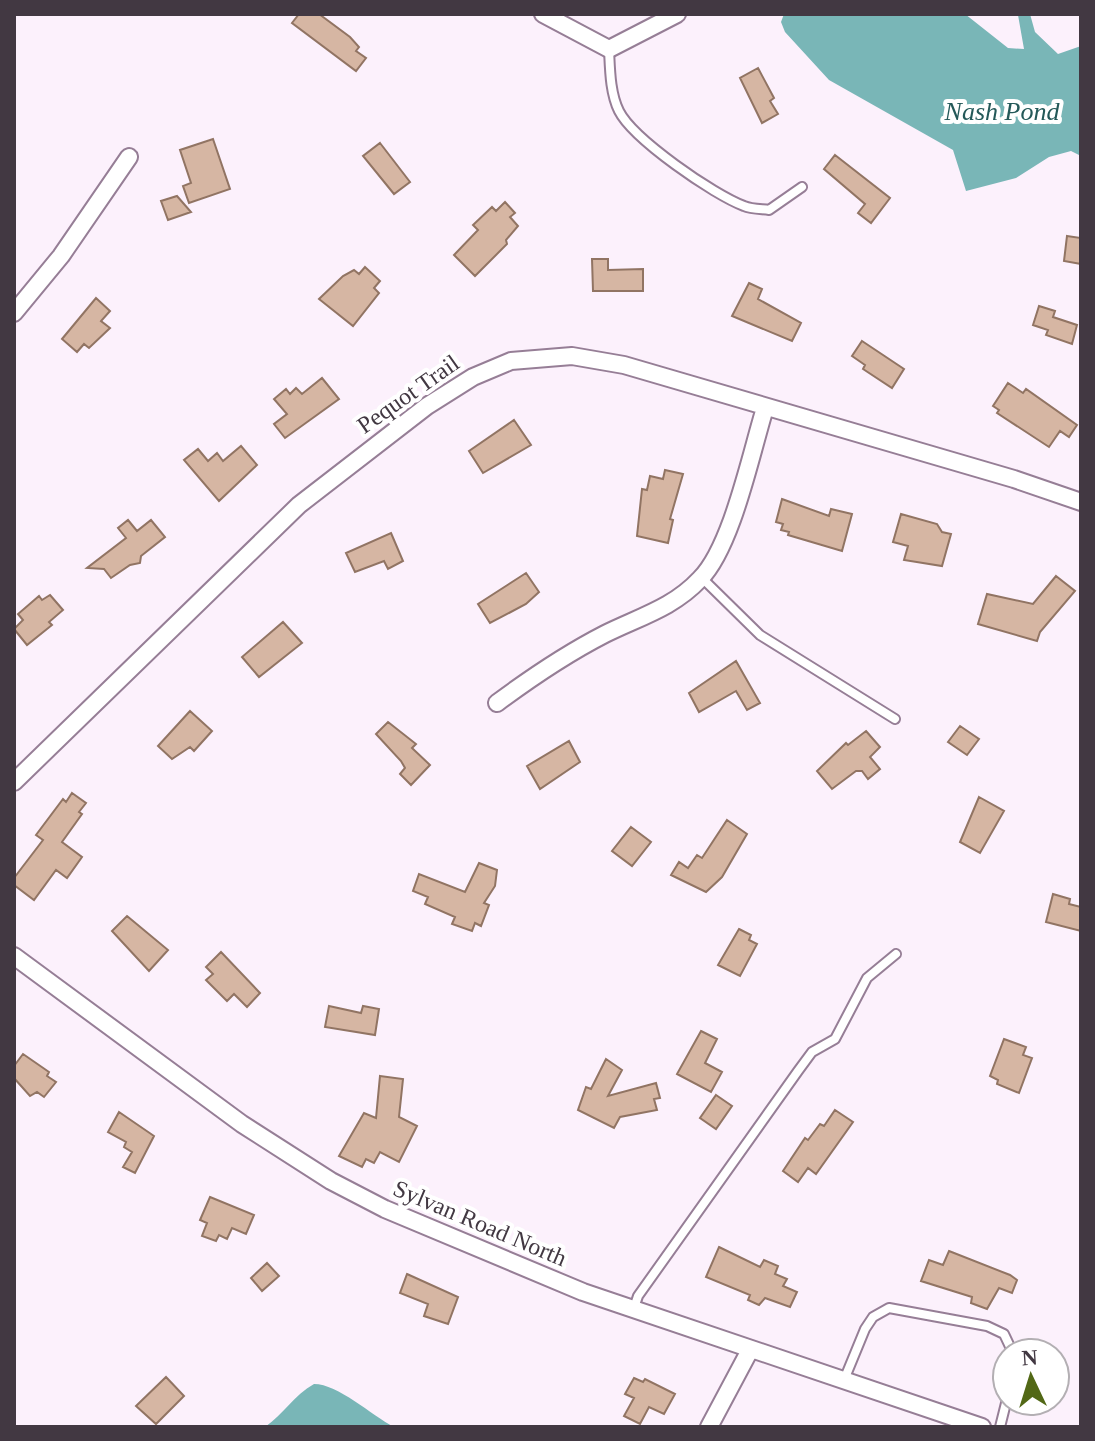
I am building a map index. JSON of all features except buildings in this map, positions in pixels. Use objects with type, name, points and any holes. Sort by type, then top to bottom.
[{"type":"street","points":[[543,14],[609,49],[677,14]]},
{"type":"street","points":[[14,313],[61,256],[129,157]]},
{"type":"street","name":"Pequot Trail","points":[[14,782],[299,505],[427,406],[485,370],[525,359],[587,358],[624,365],[1014,479],[1081,502]]},
{"type":"street","points":[[497,703],[546,666],[665,608],[702,578],[723,544],[765,408]]},
{"type":"street","name":"Sylvan Road North","points":[[14,956],[242,1124],[331,1181],[477,1250],[633,1309],[982,1427]]},
{"type":"street","points":[[709,1427],[750,1350]]},
{"type":"lane","points":[[609,49],[612,84],[619,112],[671,161],[745,206],[769,210],[802,187]]},
{"type":"lane","points":[[702,578],[760,635],[895,719]]},
{"type":"lane","points":[[633,1309],[638,1296],[812,1052],[835,1039],[867,978],[896,954]]},
{"type":"lane","points":[[844,1381],[865,1329],[873,1317],[889,1308],[987,1326],[1005,1337]]},
{"type":"water","name":"Nash Pond","points":[[784,14],[965,14],[1008,48],[1024,49],[1018,15],[1030,14],[1035,32],[1058,54],[1081,46],[1081,156],[1071,151],[1049,157],[1016,178],[966,191],[953,150],[829,80],[785,32],[781,22]]},
{"type":"water","points":[[314,1384],[344,1394],[394,1427],[265,1427]]}]
